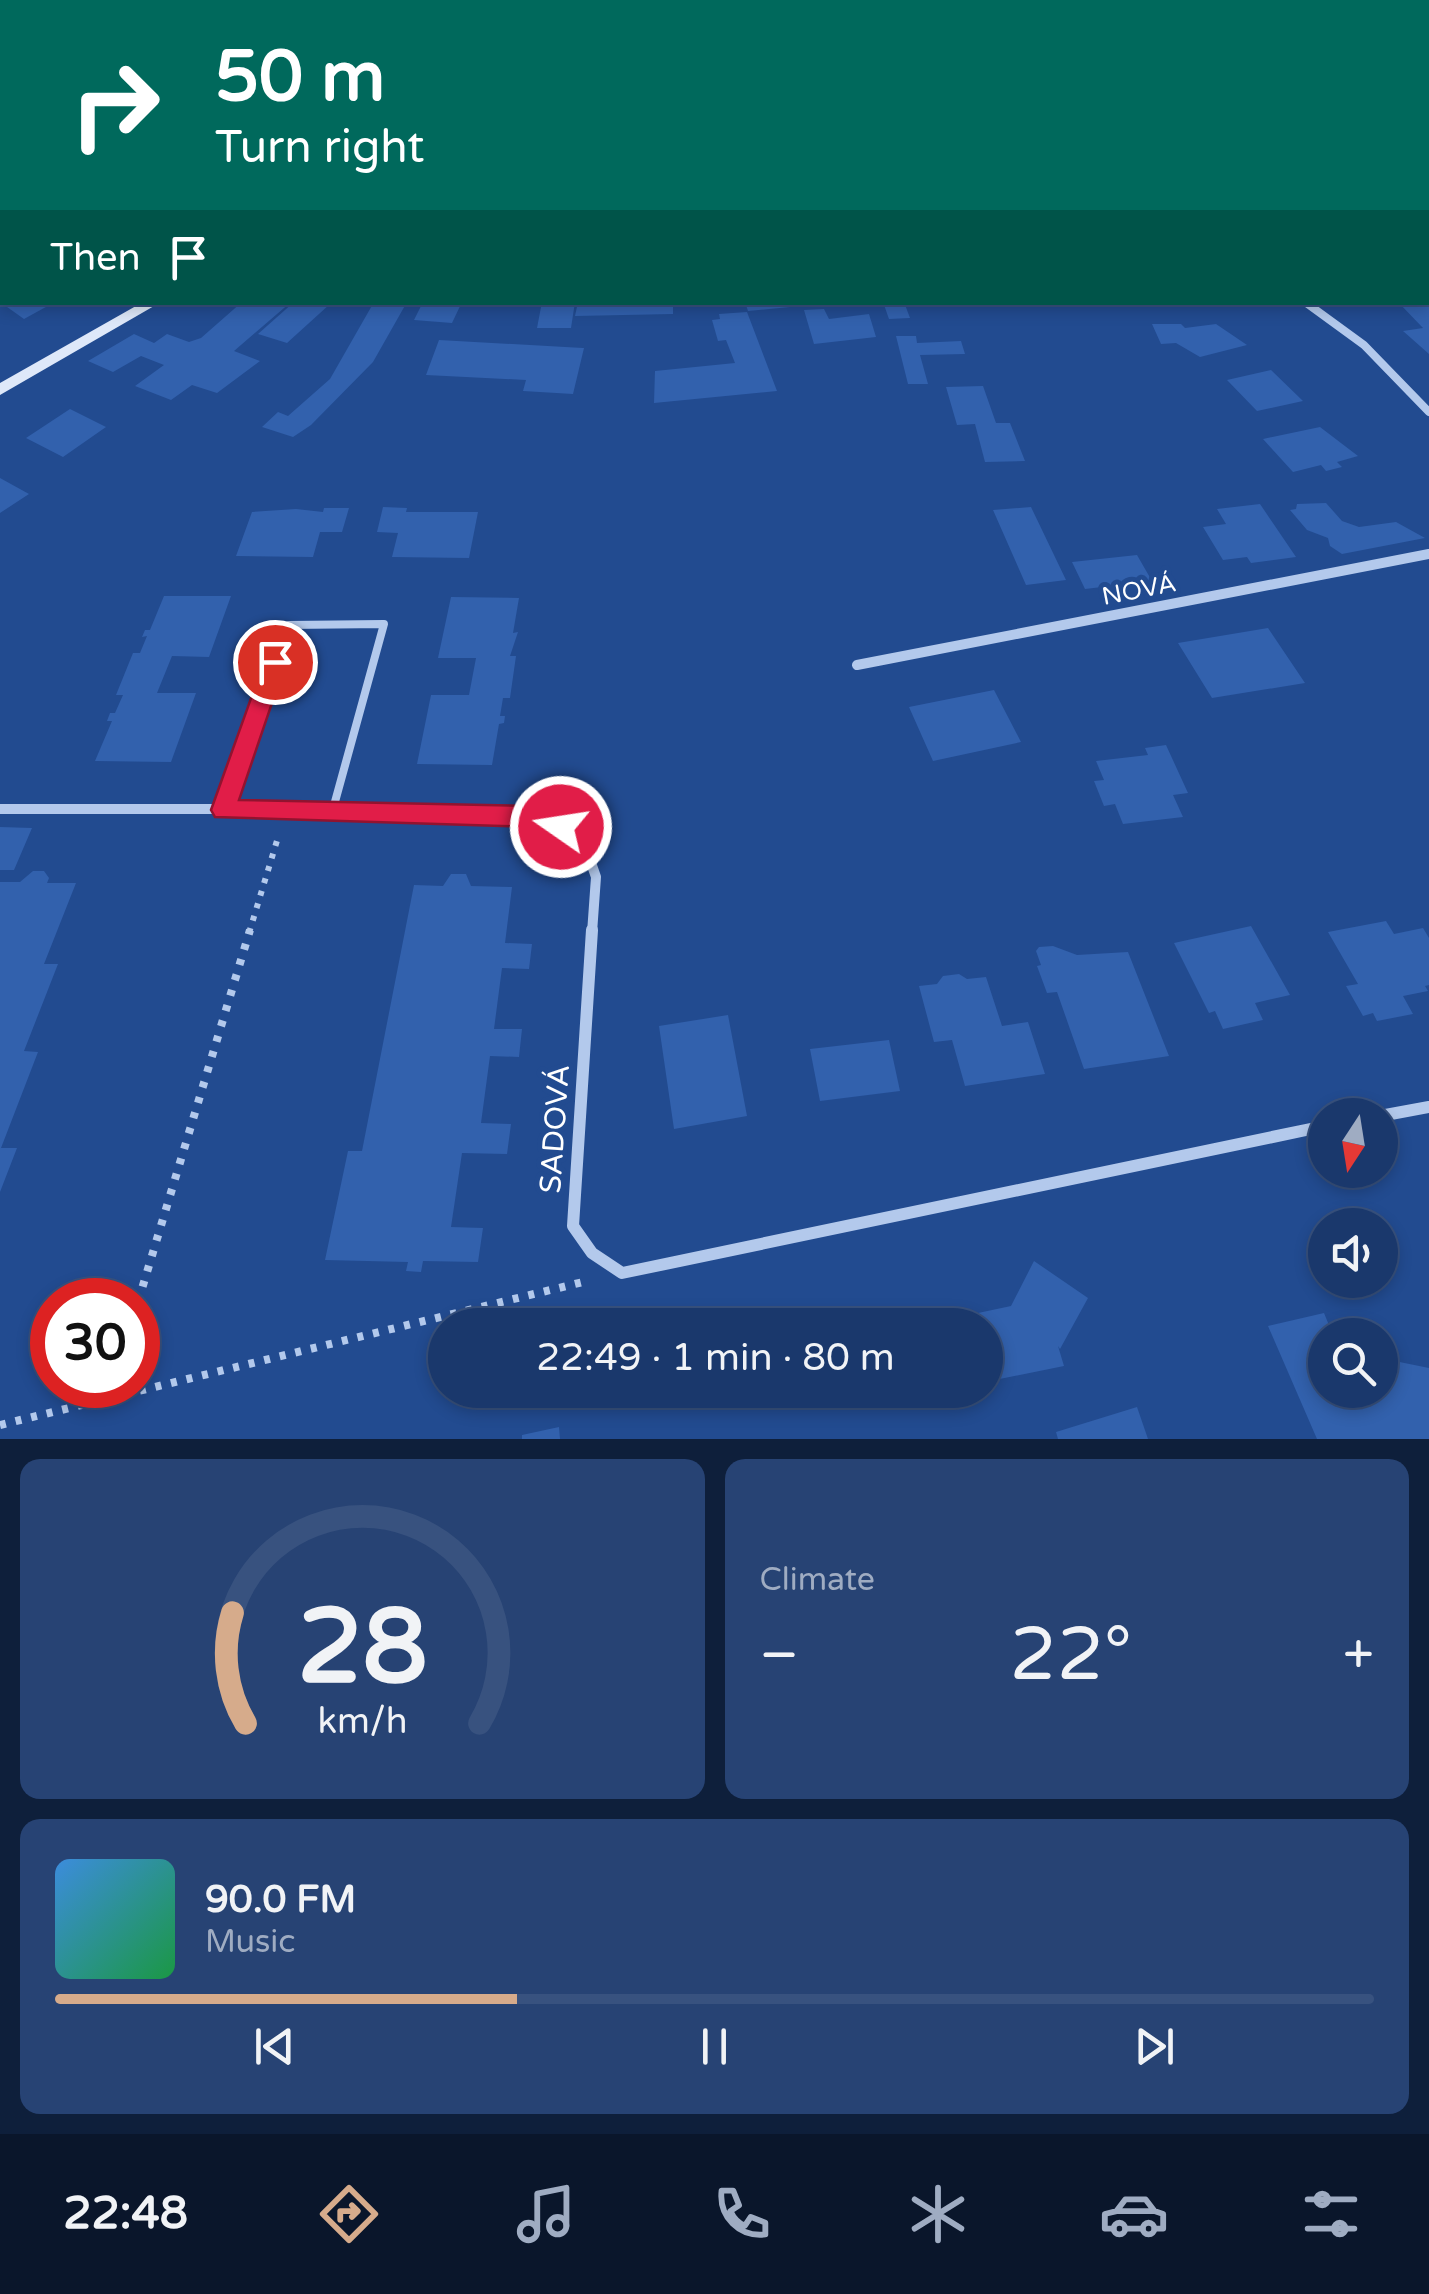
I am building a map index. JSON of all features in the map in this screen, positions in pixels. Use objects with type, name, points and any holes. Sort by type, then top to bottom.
[{"type":"street","points":[[0,390],[149,305]]},
{"type":"street","points":[[1309,305],[1364,346],[1429,412]]},
{"type":"street","name":"NOVÁ","points":[[857,665],[1429,554]]},
{"type":"street","name":"SADOVÁ","points":[[0,809],[287,809],[538,816],[561,827],[590,850],[596,877],[573,1226],[592,1253],[622,1273]]},
{"type":"street","points":[[1398,1113],[1429,1107]]},
{"type":"street","points":[[622,1273],[1308,1129]]},
{"type":"lane","points":[[223,810],[288,625],[384,624],[333,810]]},
{"type":"path","points":[[145,1278],[287,809]]},
{"type":"path","points":[[160,1385],[622,1273]]},
{"type":"path","points":[[0,1425],[68,1408]]},
{"type":"building","points":[[4,305],[50,305],[24,319]]},
{"type":"building","points":[[239,305],[288,305],[234,351],[260,361],[217,393],[192,385],[171,400],[135,386],[164,365],[141,356],[113,372],[88,361],[134,334],[154,343],[167,334],[189,342],[201,338]]},
{"type":"building","points":[[291,305],[329,305],[287,343],[258,334]]},
{"type":"building","points":[[372,305],[405,305],[373,362],[311,425],[293,437],[262,427],[278,412],[288,416],[330,379]]},
{"type":"building","points":[[422,305],[461,305],[452,323],[414,320]]},
{"type":"building","points":[[541,305],[575,305],[571,328],[537,328]]},
{"type":"building","points":[[577,305],[673,305],[673,314],[575,316]]},
{"type":"building","points":[[746,305],[800,306],[748,311]]},
{"type":"building","points":[[884,305],[905,305],[910,318],[889,319]]},
{"type":"building","points":[[1401,305],[1429,305],[1429,354],[1403,331],[1423,328]]},
{"type":"building","points":[[824,309],[829,319],[869,314],[876,337],[814,344],[804,310]]},
{"type":"building","points":[[747,312],[777,391],[654,403],[655,371],[735,363],[726,340],[718,341],[712,320],[720,319],[719,314]]},
{"type":"building","points":[[1152,324],[1181,324],[1185,328],[1216,324],[1247,345],[1200,357],[1176,343],[1161,344]]},
{"type":"building","points":[[896,336],[916,336],[917,343],[961,341],[965,354],[920,355],[928,384],[908,384]]},
{"type":"building","points":[[439,340],[584,348],[573,394],[523,391],[526,380],[426,375]]},
{"type":"building","points":[[1271,370],[1303,401],[1257,411],[1227,380]]},
{"type":"building","points":[[983,386],[996,423],[1010,423],[1025,461],[985,462],[975,424],[957,425],[946,387]]},
{"type":"building","points":[[70,409],[106,427],[63,457],[26,438]]},
{"type":"building","points":[[1320,427],[1358,456],[1337,462],[1342,467],[1326,471],[1321,465],[1293,472],[1263,439]]},
{"type":"building","points":[[0,478],[29,494],[0,513]]},
{"type":"building","points":[[1326,503],[1342,521],[1359,527],[1396,522],[1425,538],[1342,554],[1330,546],[1328,538],[1307,530],[1290,510],[1296,509],[1297,504]]},
{"type":"building","points":[[1260,504],[1296,557],[1251,563],[1247,557],[1223,560],[1203,527],[1226,524],[1217,509]]},
{"type":"building","points":[[383,507],[407,508],[406,512],[478,512],[469,558],[392,557],[398,533],[377,532]]},
{"type":"building","points":[[1031,507],[1066,580],[1026,585],[993,510]]},
{"type":"building","points":[[324,508],[349,508],[342,532],[320,532],[313,557],[236,556],[252,512],[323,512]]},
{"type":"building","points":[[1137,555],[1152,581],[1085,589],[1072,562]]},
{"type":"building","points":[[164,596],[231,596],[209,657],[172,656],[157,693],[196,693],[171,762],[95,761],[112,721],[107,721],[110,713],[115,713],[123,695],[116,695],[133,653],[140,653],[147,636],[142,637],[145,630],[150,630]]},
{"type":"building","points":[[451,597],[519,598],[513,633],[518,632],[510,656],[516,656],[510,698],[503,698],[500,716],[505,716],[504,723],[499,724],[492,765],[417,764],[431,695],[469,695],[476,658],[438,658]]},
{"type":"building","points":[[1268,628],[1305,683],[1212,698],[1178,643]]},
{"type":"building","points":[[994,690],[1021,742],[933,761],[909,707]]},
{"type":"building","points":[[1166,745],[1188,793],[1173,795],[1183,817],[1123,824],[1115,804],[1104,806],[1094,781],[1104,780],[1096,761],[1148,755],[1145,748]]},
{"type":"building","points":[[0,827],[32,828],[14,870],[0,870]]},
{"type":"building","points":[[33,871],[44,871],[49,878],[47,883],[76,883],[44,964],[58,964],[24,1051],[38,1052],[1,1148],[17,1148],[0,1192],[0,882],[20,882]]},
{"type":"building","points":[[451,874],[466,874],[471,886],[512,887],[505,943],[532,944],[529,969],[502,968],[494,1029],[522,1029],[519,1057],[490,1056],[481,1123],[511,1124],[507,1154],[462,1153],[451,1227],[483,1228],[478,1262],[423,1261],[421,1272],[406,1271],[408,1262],[325,1260],[348,1151],[362,1151],[414,885],[443,886]]},
{"type":"building","points":[[1386,921],[1394,934],[1423,928],[1429,938],[1429,985],[1425,986],[1428,991],[1403,996],[1413,1014],[1377,1021],[1373,1013],[1363,1016],[1346,986],[1358,984],[1328,932]]},
{"type":"building","points":[[1251,926],[1290,995],[1255,1003],[1263,1020],[1223,1029],[1215,1011],[1209,1013],[1174,943]]},
{"type":"building","points":[[1053,946],[1077,955],[1128,952],[1169,1056],[1084,1069],[1057,992],[1047,993],[1037,966],[1041,965],[1036,951],[1039,947]]},
{"type":"building","points":[[959,974],[967,979],[986,977],[1002,1026],[1028,1022],[1045,1074],[965,1086],[952,1040],[934,1042],[919,986],[937,984],[943,976]]},
{"type":"building","points":[[728,1015],[747,1116],[674,1129],[659,1026]]},
{"type":"building","points":[[889,1040],[900,1091],[820,1101],[810,1049]]},
{"type":"building","points":[[1034,1261],[1088,1298],[1060,1349],[1058,1346],[1064,1366],[1003,1378],[1002,1308],[1011,1306]]},
{"type":"building","points":[[1324,1313],[1326,1318],[1308,1318],[1308,1408],[1398,1408],[1398,1362],[1429,1368],[1429,1439],[1317,1439],[1268,1326]]},
{"type":"building","points":[[1137,1407],[1148,1439],[1058,1439],[1056,1432]]},
{"type":"building","points":[[559,1427],[560,1439],[522,1439],[522,1435]]},
{"type":"route","points":[[275,662],[223,810],[538,816],[561,827]]}]
